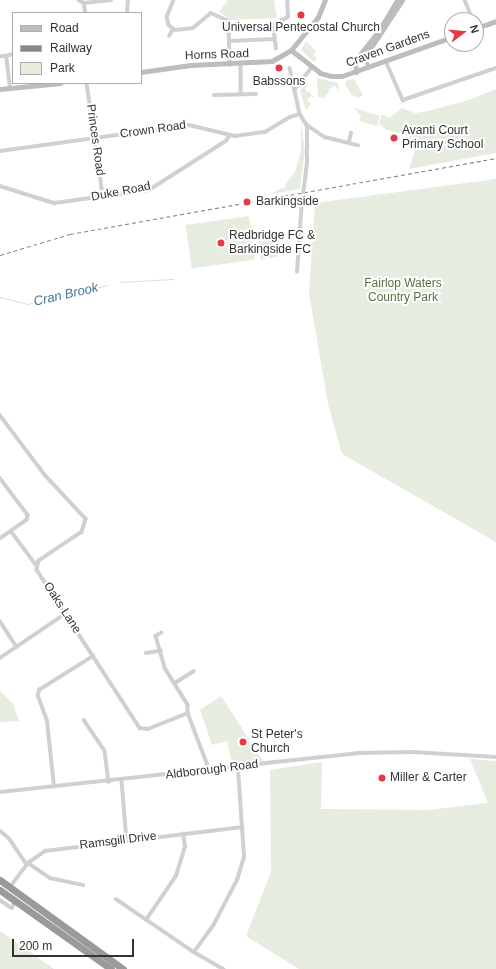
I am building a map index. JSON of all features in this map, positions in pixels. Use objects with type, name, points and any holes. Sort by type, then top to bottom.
[{"type":"highway","points":[[0,880],[123,969]]},
{"type":"highway","points":[[0,890],[111,969]]},
{"type":"street","points":[[79,0],[84,3],[111,0]]},
{"type":"street","points":[[127,0],[127,12]]},
{"type":"street","points":[[173,29],[167,14],[174,0]]},
{"type":"street","points":[[276,49],[274,39],[274,23],[288,17],[288,0]]},
{"type":"street","name":"Horns Road","points":[[142,72],[191,65],[240,65],[272,62],[291,50],[318,17],[324,0]]},
{"type":"street","points":[[368,67],[364,53],[396,0]]},
{"type":"street","points":[[356,72],[355,61],[364,53],[402,0]]},
{"type":"street","points":[[465,0],[470,12]]},
{"type":"street","points":[[84,3],[86,12]]},
{"type":"street","points":[[173,29],[193,28],[209,14],[216,13],[230,22],[230,65]]},
{"type":"street","points":[[484,25],[496,21]]},
{"type":"street","points":[[169,36],[173,29]]},
{"type":"street","points":[[230,41],[274,39]]},
{"type":"street","name":"Craven Gardens","points":[[291,50],[312,67],[331,76],[356,72],[444,40]]},
{"type":"street","points":[[0,56],[12,54]]},
{"type":"street","points":[[6,56],[10,88]]},
{"type":"street","points":[[386,60],[403,100],[496,68]]},
{"type":"street","points":[[240,65],[241,94]]},
{"type":"street","points":[[294,90],[312,67]]},
{"type":"street","points":[[290,68],[300,114],[307,125],[325,137],[358,145]]},
{"type":"street","points":[[0,89],[51,84]]},
{"type":"street","name":"Princes Road","points":[[87,84],[103,196]]},
{"type":"street","points":[[214,95],[256,94]]},
{"type":"street","name":"Crown Road","points":[[0,151],[189,125],[229,136],[265,132],[290,117],[300,114]]},
{"type":"street","points":[[297,272],[302,201],[308,163],[307,125]]},
{"type":"street","points":[[349,142],[351,133]]},
{"type":"street","name":"Duke Road","points":[[0,186],[52,203],[152,188],[226,141],[229,136]]},
{"type":"street","points":[[0,415],[46,475],[86,519],[82,532],[42,559],[37,566]]},
{"type":"street","points":[[0,478],[28,515],[26,520],[0,539]]},
{"type":"street","name":"Oaks Lane","points":[[11,531],[37,566],[65,614],[140,728],[148,729],[188,714]]},
{"type":"street","points":[[0,658],[65,614]]},
{"type":"street","points":[[0,621],[18,647]]},
{"type":"street","points":[[162,633],[156,636],[165,668],[188,705],[188,714],[210,771]]},
{"type":"street","points":[[146,653],[160,651]]},
{"type":"street","points":[[54,787],[47,720],[38,696],[38,690],[93,656]]},
{"type":"street","points":[[175,683],[194,671]]},
{"type":"street","points":[[84,720],[105,751],[109,782]]},
{"type":"street","name":"Aldborough Road","points":[[0,792],[122,781],[357,753],[413,752],[496,757]]},
{"type":"street","points":[[194,952],[214,924],[237,880],[244,858],[238,768]]},
{"type":"street","points":[[122,781],[127,840]]},
{"type":"street","name":"Ramsgill Drive","points":[[10,887],[27,864],[39,854],[54,849],[242,827]]},
{"type":"street","points":[[0,831],[9,838],[27,864],[50,878],[83,885]]},
{"type":"street","points":[[146,920],[176,876],[184,847],[183,834]]},
{"type":"street","points":[[116,899],[194,952],[224,969]]},
{"type":"street","points":[[0,900],[13,908],[15,901]]},
{"type":"green space","points":[[228,0],[274,0],[277,18],[231,20],[219,12]]},
{"type":"green space","points":[[306,41],[316,51],[313,55],[317,58],[314,62],[301,50]]},
{"type":"green space","points":[[317,78],[338,83],[339,89],[337,94],[338,89],[334,85],[331,89],[328,88],[330,90],[324,98],[318,97]]},
{"type":"green space","points":[[354,79],[363,95],[358,98],[352,95],[345,84],[347,80]]},
{"type":"green space","points":[[305,83],[308,85],[305,89],[309,93],[311,90],[310,94],[315,98],[311,96],[307,100],[311,104],[306,110],[300,91]]},
{"type":"green space","points":[[496,89],[496,153],[409,169],[416,148],[407,145],[409,135],[387,130],[379,124],[382,114],[389,118],[402,108],[415,113],[428,111],[469,100]]},
{"type":"green space","points":[[354,108],[380,116],[377,126],[359,121],[361,116]]},
{"type":"green space","points":[[301,122],[305,151],[300,189],[271,194],[284,187],[287,189],[285,185],[295,172],[301,151]]},
{"type":"green space","name":"Fairlop Waters Country Park","points":[[496,179],[496,542],[342,454],[328,404],[309,293],[315,203]]},
{"type":"green space","name":"Redbridge FC & Barkingside FC","points":[[249,216],[255,260],[192,268],[186,225]]},
{"type":"green space","points":[[274,232],[278,257],[261,259],[257,235]]},
{"type":"green space","points":[[0,691],[13,704],[19,721],[0,722]]},
{"type":"green space","points":[[221,696],[263,761],[232,764],[227,741],[212,745],[200,710]]},
{"type":"green space","points":[[470,759],[496,761],[496,969],[299,969],[246,936],[271,872],[270,770],[322,762],[321,809],[428,810],[488,803]]},
{"type":"green space","points":[[0,931],[54,969],[0,969]]},
{"type":"waterway","name":"Cran Brook","points":[[120,282],[173,279]]},
{"type":"waterway","name":"Cran Brook","points":[[0,297],[28,304],[108,285]]},
{"type":"railway","points":[[0,255],[70,234],[496,158]]},
{"type":"place","name":"Universal Pentecostal Church","points":[[301,15]]},
{"type":"place","name":"Babssons","points":[[279,68]]},
{"type":"place","name":"Avanti Court Primary School","points":[[394,138]]},
{"type":"place","name":"Barkingside","points":[[247,202]]},
{"type":"place","name":"Redbridge FC & Barkingside FC","points":[[221,243]]},
{"type":"place","name":"St Peter's Church","points":[[243,742]]},
{"type":"place","name":"Miller & Carter","points":[[382,778]]}]
